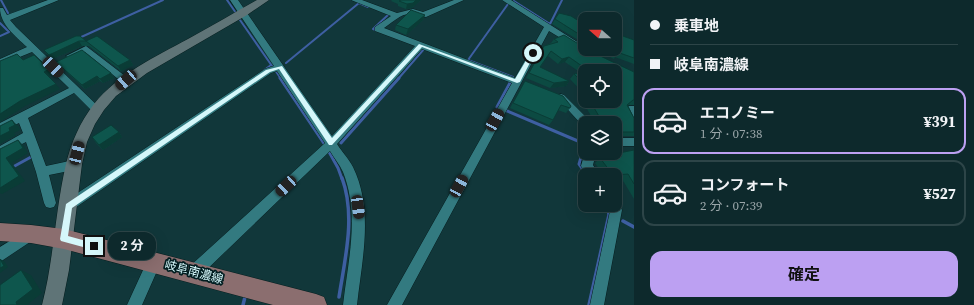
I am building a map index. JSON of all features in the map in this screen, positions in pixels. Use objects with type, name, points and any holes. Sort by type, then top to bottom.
[{"type":"main road","name":"岐阜南濃線","points":[[3,235],[31,234],[64,239],[316,305]]},
{"type":"street","points":[[55,0],[2,13],[13,29],[33,48],[58,62],[75,89],[97,110]]},
{"type":"street","points":[[234,0],[332,143],[348,169],[356,194],[360,220],[350,305]]},
{"type":"street","points":[[52,305],[64,239],[74,165],[80,140],[97,110],[126,80],[264,0]]},
{"type":"street","points":[[355,0],[397,15]]},
{"type":"street","points":[[460,0],[423,15],[413,12],[397,15],[378,29],[530,85]]},
{"type":"street","points":[[506,0],[578,45]]},
{"type":"street","points":[[394,305],[548,26]]},
{"type":"street","points":[[194,272],[332,143],[421,45]]},
{"type":"street","points":[[0,62],[33,48]]},
{"type":"street","points":[[58,62],[86,49],[126,80]]},
{"type":"street","points":[[68,206],[268,71],[280,67]]},
{"type":"street","points":[[0,128],[75,89]]},
{"type":"street","points":[[550,93],[563,98],[580,116]]},
{"type":"street","points":[[634,110],[629,110],[634,118]]},
{"type":"street","points":[[22,116],[42,172],[50,203]]},
{"type":"street","points":[[0,151],[29,135]]},
{"type":"street","points":[[622,142],[634,142]]},
{"type":"street","points":[[42,172],[74,165]]},
{"type":"street","points":[[597,305],[616,212]]},
{"type":"street","points":[[0,255],[31,234]]},
{"type":"street","points":[[134,305],[154,262]]},
{"type":"building","points":[[416,0],[413,3],[407,4],[399,1]]},
{"type":"building","points":[[411,10],[425,15],[408,29],[396,25]]},
{"type":"building","points":[[559,13],[571,16],[578,20],[578,34],[555,19]]},
{"type":"building","points":[[564,35],[578,44],[578,56],[600,56],[617,64],[579,64],[569,57],[562,59],[551,51],[540,67],[569,81],[554,83],[529,73],[544,46],[558,42],[554,39]]},
{"type":"building","points":[[76,36],[80,36],[86,41],[79,41],[49,55],[44,50]]},
{"type":"building","points":[[97,36],[130,60],[118,66],[86,41]]},
{"type":"building","points":[[622,36],[634,40],[634,58],[622,54]]},
{"type":"building","points":[[82,50],[111,73],[100,79],[97,76],[82,85],[56,62]]},
{"type":"building","points":[[17,54],[23,60],[34,55],[49,69],[44,72],[56,84],[20,101],[0,114],[0,61]]},
{"type":"building","points":[[622,66],[634,72],[634,100],[627,105],[634,118],[634,132],[622,132],[622,116],[599,116],[594,108],[622,108]]},
{"type":"building","points":[[525,81],[563,96],[571,106],[570,108],[561,105],[553,120],[513,103]]},
{"type":"building","points":[[12,120],[15,125],[9,128],[10,131],[0,136],[0,126]]},
{"type":"building","points":[[111,125],[119,132],[99,145],[92,137]]},
{"type":"building","points":[[18,140],[23,148],[6,158],[19,176],[0,188],[0,149]]},
{"type":"building","points":[[634,150],[634,184],[628,174],[622,174],[622,168],[608,168],[602,160],[622,160],[622,152]]},
{"type":"building","points":[[0,259],[4,266],[0,268]]},
{"type":"building","points":[[21,270],[33,289],[16,302],[17,305],[0,305],[0,285]]},
{"type":"waterway","points":[[1,0],[8,13]]},
{"type":"waterway","points":[[79,38],[163,0]]},
{"type":"waterway","points":[[227,0],[236,13]]},
{"type":"waterway","points":[[514,1],[550,24],[562,0]]},
{"type":"waterway","points":[[286,63],[359,3],[368,7]]},
{"type":"waterway","points":[[508,4],[468,60],[513,77]]},
{"type":"waterway","points":[[378,31],[373,29],[389,14]]},
{"type":"waterway","points":[[240,20],[272,66]]},
{"type":"waterway","points":[[0,23],[9,32],[0,36]]},
{"type":"waterway","points":[[398,79],[424,49]]},
{"type":"waterway","points":[[263,71],[271,65]]},
{"type":"waterway","points":[[275,70],[281,79]]},
{"type":"waterway","points":[[280,78],[325,145]]},
{"type":"waterway","points":[[341,143],[399,78]]},
{"type":"waterway","points":[[497,107],[511,81]]},
{"type":"waterway","points":[[505,110],[585,144],[579,164],[582,168]]},
{"type":"waterway","points":[[328,150],[342,179]]},
{"type":"waterway","points":[[11,168],[31,157]]},
{"type":"waterway","points":[[339,297],[349,222],[346,192],[342,178]]},
{"type":"waterway","points":[[589,305],[609,212]]},
{"type":"waterway","points":[[623,221],[634,227]]},
{"type":"waterway","points":[[243,305],[245,297]]},
{"type":"route","points":[[94,246],[64,239],[68,206],[268,71],[280,67],[332,143],[421,45],[517,82],[533,53]]}]
